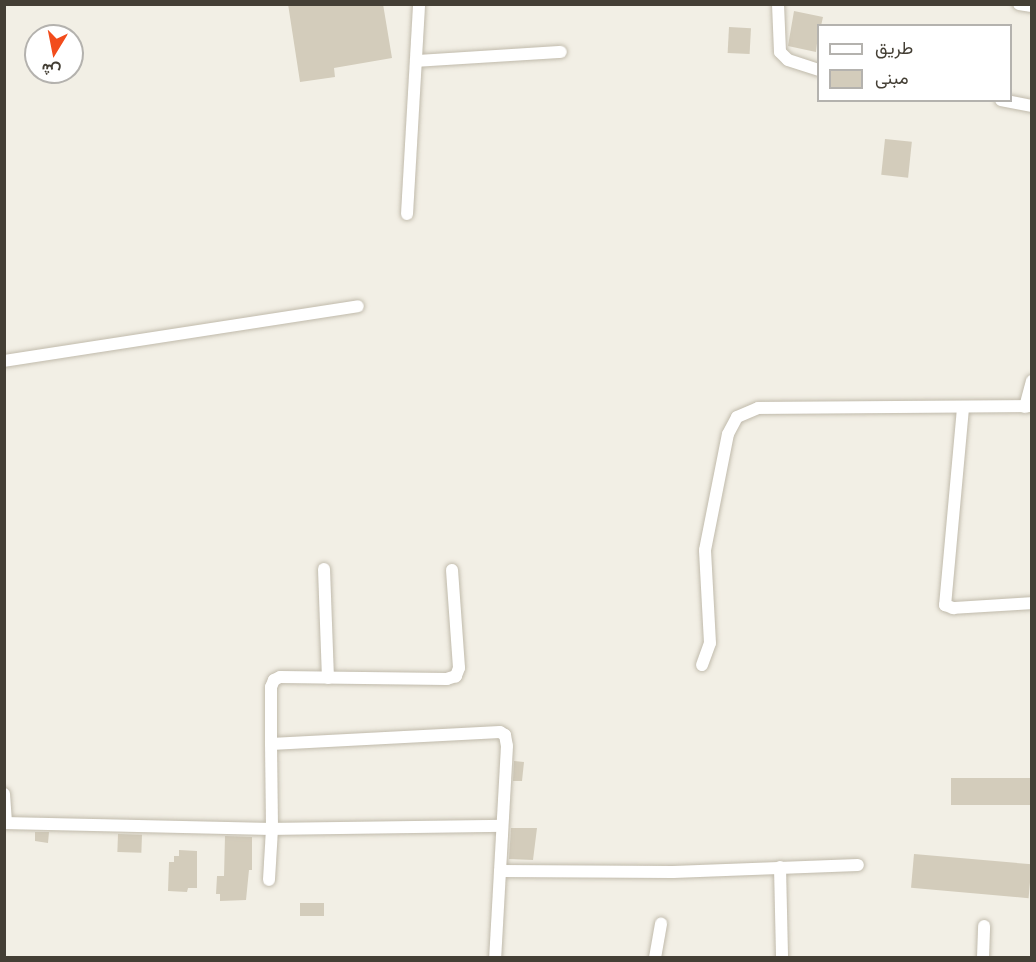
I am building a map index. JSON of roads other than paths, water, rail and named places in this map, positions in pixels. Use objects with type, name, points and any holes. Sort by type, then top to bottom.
[{"type":"street","points":[[407,214],[419,4]]},
{"type":"street","points":[[778,4],[780,52],[788,60],[817,69]]},
{"type":"street","points":[[1019,4],[1032,6]]},
{"type":"street","points":[[416,61],[561,52]]},
{"type":"street","points":[[1011,102],[1032,106]]},
{"type":"street","points":[[4,361],[358,306]]},
{"type":"street","points":[[702,665],[710,643],[705,550],[728,434],[736,417],[758,408],[1028,407],[1032,381]]},
{"type":"street","points":[[963,408],[945,605],[952,608],[1032,603]]},
{"type":"street","points":[[324,569],[328,678]]},
{"type":"street","points":[[269,880],[272,829],[271,687],[274,680],[280,677],[447,679],[456,676],[459,668],[452,570]]},
{"type":"street","points":[[271,744],[500,732],[505,735],[507,746],[495,957]]},
{"type":"street","points":[[4,794],[5,823],[272,829],[501,826]]},
{"type":"street","points":[[500,871],[673,872],[858,865]]},
{"type":"street","points":[[780,867],[782,957]]},
{"type":"street","points":[[655,957],[661,924]]},
{"type":"street","points":[[983,957],[984,926]]}]
